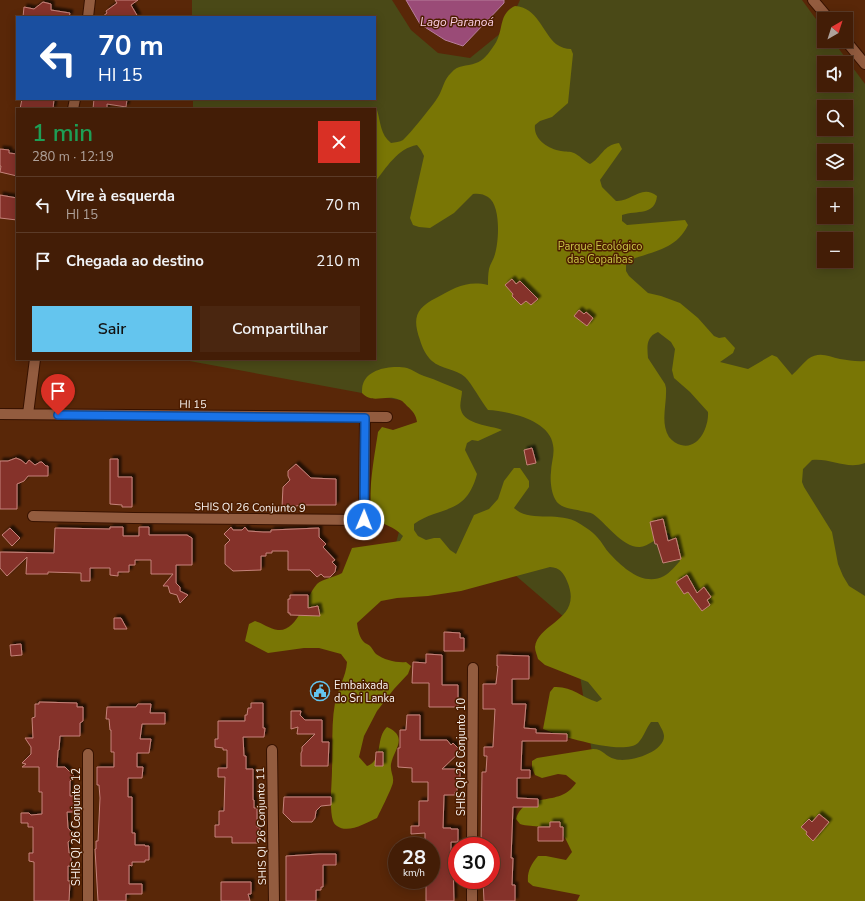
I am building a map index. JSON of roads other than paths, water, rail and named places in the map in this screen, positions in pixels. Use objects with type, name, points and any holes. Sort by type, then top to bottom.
[{"type":"street","points":[[88,16],[90,0]]},
{"type":"street","points":[[813,0],[822,12]]},
{"type":"street","points":[[852,48],[865,64]]},
{"type":"street","points":[[28,414],[35,360]]},
{"type":"street","name":"HI 15","points":[[0,414],[387,418]]},
{"type":"street","name":"SHIS QI 26 Conjunto 9","points":[[33,516],[364,520],[365,418]]},
{"type":"street","name":"SHIS QI 26 Conjunto 10","points":[[472,837],[473,668]]},
{"type":"street","name":"SHIS QI 26 Conjunto 11","points":[[272,750],[274,901]]},
{"type":"street","name":"SHIS QI 26 Conjunto 12","points":[[88,754],[88,901]]},
{"type":"street","points":[[472,889],[472,901]]},
{"type":"water","name":"Lago Paranoá","points":[[406,0],[504,0],[504,3],[463,46],[445,40],[420,24]]},
{"type":"place","name":"Embaixada do Sri Lanka","points":[[320,691]]},
{"type":"park label","name":"Parque Ecológico das Copaíbas","points":[[600,252]]}]
